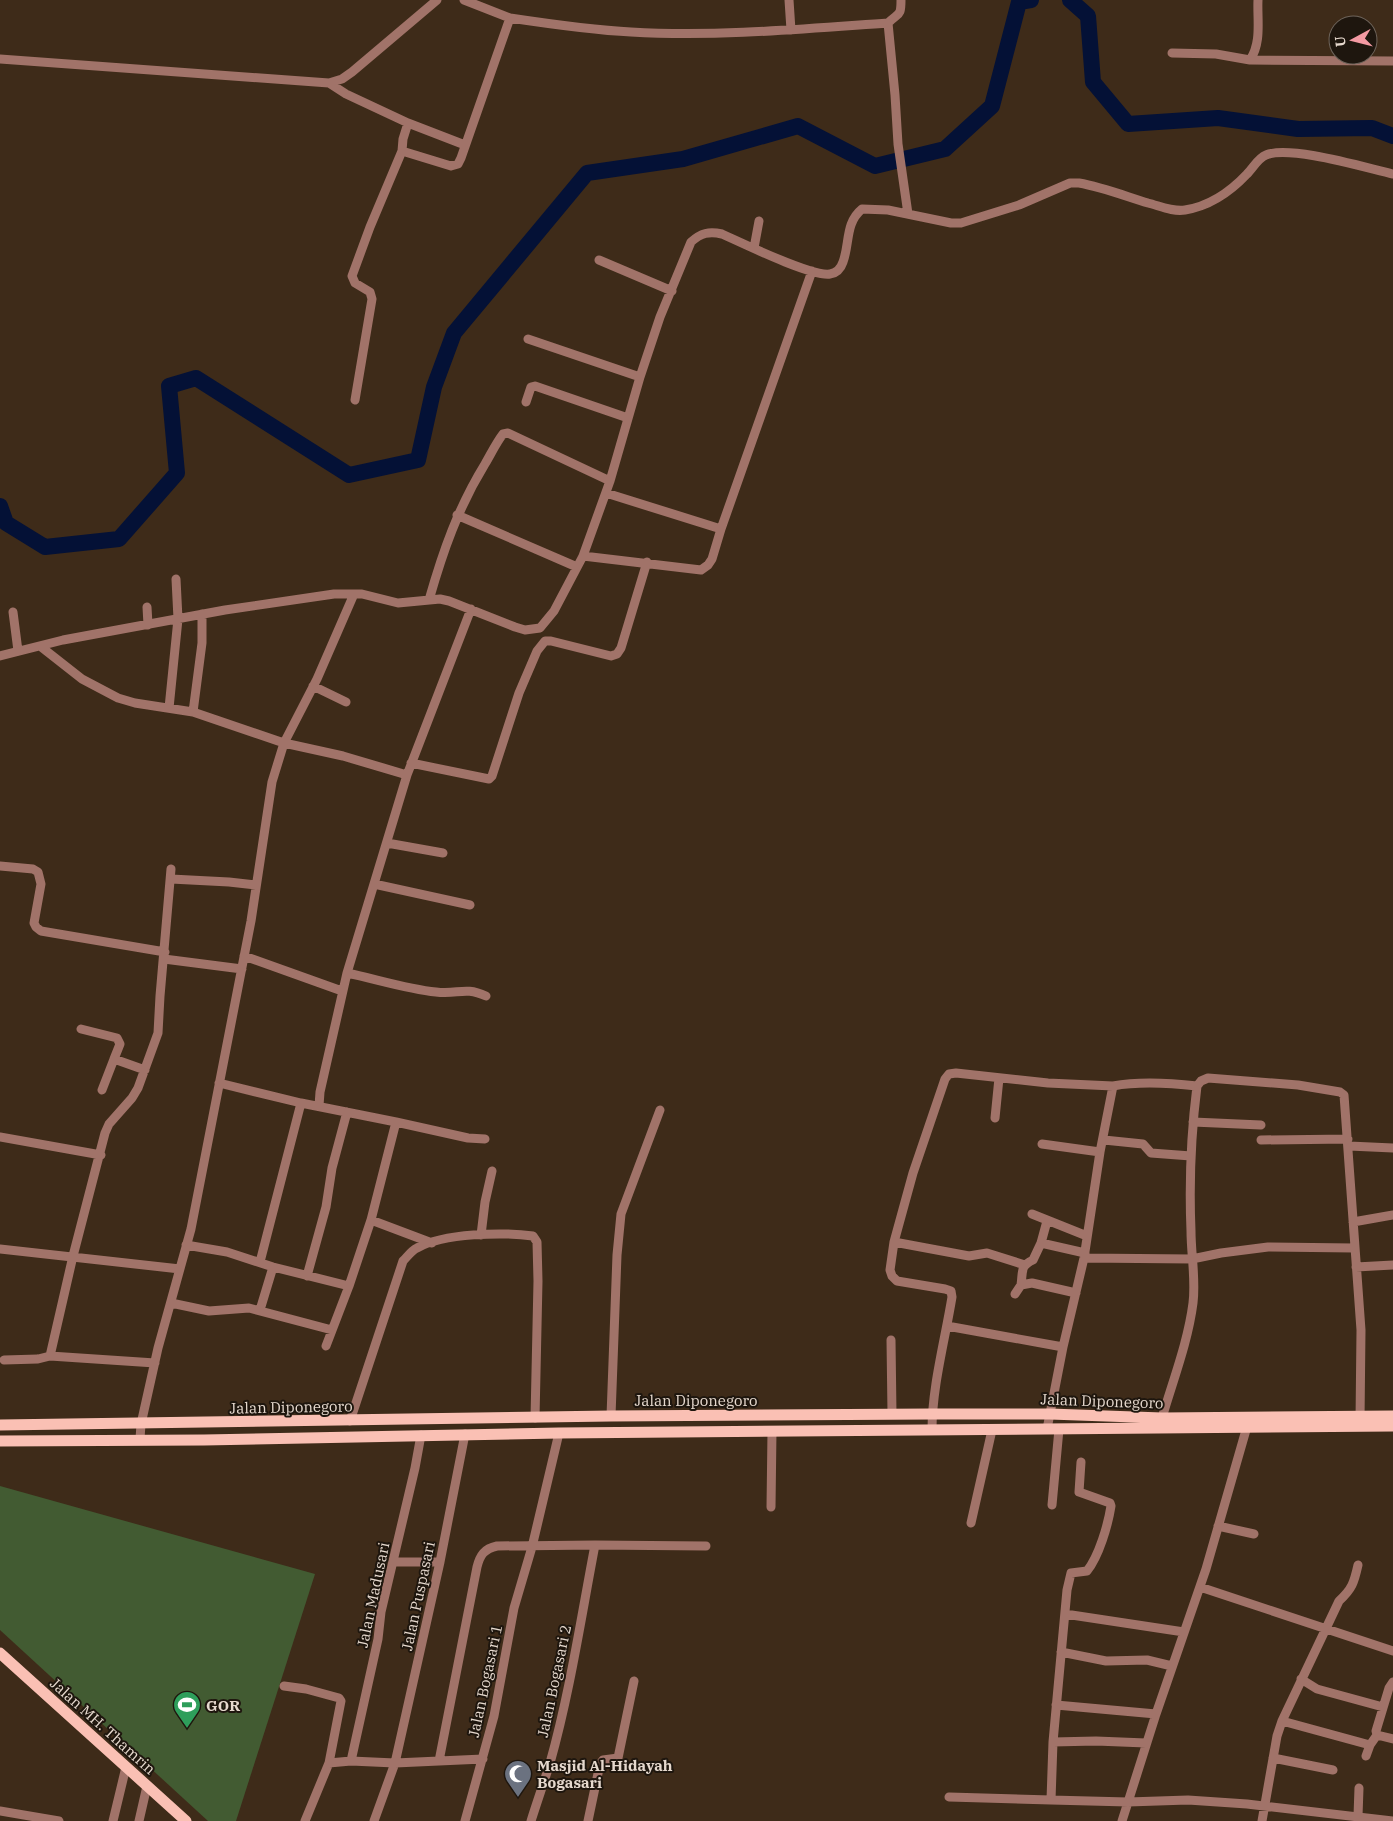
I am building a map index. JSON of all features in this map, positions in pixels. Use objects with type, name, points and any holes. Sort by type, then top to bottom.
[{"type":"main road","name":"Jalan Diponegoro","points":[[0,1425],[892,1414],[1050,1414],[1248,1422]]},
{"type":"main road","name":"Jalan Diponegoro","points":[[0,1441],[464,1434],[1059,1429],[1248,1422],[1360,1421],[1393,1416]]},
{"type":"main road","name":"Jalan Diponegoro","points":[[1360,1421],[1393,1426]]},
{"type":"main road","name":"Jalan MH. Thamrin","points":[[0,1654],[186,1821]]},
{"type":"street","points":[[0,59],[329,83],[352,72],[437,0]]},
{"type":"street","points":[[464,0],[510,18],[631,32],[705,33],[791,30],[888,23],[901,12],[901,0]]},
{"type":"street","points":[[788,0],[791,30]]},
{"type":"street","points":[[1250,60],[1256,52],[1258,44],[1258,0]]},
{"type":"street","points":[[402,151],[452,166],[458,164],[510,18]]},
{"type":"street","points":[[888,23],[896,95],[898,144],[908,214]]},
{"type":"street","points":[[1172,53],[1216,54],[1250,60],[1393,61]]},
{"type":"street","points":[[329,83],[346,94],[465,145]]},
{"type":"street","points":[[355,400],[372,299],[370,292],[354,283],[352,276],[402,151],[408,122]]},
{"type":"street","points":[[0,656],[63,640],[202,614],[319,596],[354,594],[398,602],[449,601],[524,630],[540,628],[554,611],[583,556],[610,481],[640,377],[660,318],[690,242],[697,236],[712,232],[812,271],[829,274],[840,270],[844,262],[850,222],[862,209],[868,208],[960,222],[1019,205],[1065,185],[1079,183],[1167,208],[1185,210],[1210,202],[1220,196],[1241,180],[1260,158],[1280,152],[1336,160],[1393,174]]},
{"type":"street","points":[[754,248],[759,221]]},
{"type":"street","points":[[599,260],[672,290]]},
{"type":"street","points":[[583,556],[647,562],[692,570],[701,570],[708,565],[712,559],[812,271]]},
{"type":"street","points":[[528,339],[640,377]]},
{"type":"street","points":[[526,402],[531,387],[535,386],[628,418]]},
{"type":"street","points":[[429,600],[457,515],[475,480],[505,433],[610,481]]},
{"type":"street","points":[[606,493],[721,529]]},
{"type":"street","points":[[457,515],[577,567]]},
{"type":"street","points":[[545,641],[611,656],[617,654],[621,648],[647,562]]},
{"type":"street","points":[[169,708],[178,619],[176,579]]},
{"type":"street","points":[[140,1440],[141,1424],[155,1363],[186,1245],[219,1084],[242,969],[272,782],[284,743],[313,686],[354,594]]},
{"type":"street","points":[[147,607],[148,624]]},
{"type":"street","points":[[319,1106],[320,1092],[342,991],[407,775],[471,609]]},
{"type":"street","points":[[13,612],[18,651]]},
{"type":"street","points":[[192,712],[202,643],[202,614]]},
{"type":"street","points":[[540,628],[545,641]]},
{"type":"street","points":[[411,763],[484,780],[489,779],[492,776],[519,693],[537,651],[545,641]]},
{"type":"street","points":[[40,646],[82,679],[118,698],[135,703],[192,712],[284,743],[343,756],[407,775]]},
{"type":"street","points":[[313,686],[346,702]]},
{"type":"street","points":[[387,843],[443,853]]},
{"type":"street","points":[[0,866],[33,869],[38,872],[41,884],[34,923],[41,931],[242,969]]},
{"type":"street","points":[[50,1356],[108,1124],[132,1098],[138,1088],[158,1033],[171,874],[256,885]]},
{"type":"street","points":[[374,884],[470,905]]},
{"type":"street","points":[[244,956],[342,991]]},
{"type":"street","points":[[347,973],[434,992],[466,990],[486,996]]},
{"type":"street","points":[[81,1028],[117,1038],[120,1044],[102,1090]]},
{"type":"street","points":[[114,1059],[145,1070]]},
{"type":"street","points":[[932,1430],[932,1414],[952,1297],[951,1292],[945,1289],[897,1281],[892,1276],[890,1270],[894,1242],[913,1174],[945,1079],[949,1074],[956,1073],[1114,1086],[1156,1084],[1197,1086]]},
{"type":"street","points":[[995,1118],[999,1078]]},
{"type":"street","points":[[1162,1418],[1188,1330],[1193,1303],[1191,1230],[1193,1122],[1197,1086],[1201,1081],[1208,1078],[1298,1085],[1340,1092],[1344,1095],[1361,1330],[1360,1421]]},
{"type":"street","points":[[219,1084],[468,1138],[486,1138]]},
{"type":"street","points":[[1047,1429],[1063,1347],[1084,1256],[1100,1152],[1114,1086]]},
{"type":"street","points":[[260,1262],[301,1103]]},
{"type":"street","points":[[611,1416],[617,1255],[621,1214],[660,1110]]},
{"type":"street","points":[[307,1276],[326,1208],[332,1168],[347,1112]]},
{"type":"street","points":[[326,1346],[371,1220],[396,1122]]},
{"type":"street","points":[[1193,1122],[1261,1125]]},
{"type":"street","points":[[0,1137],[101,1155]]},
{"type":"street","points":[[1104,1140],[1143,1144],[1151,1153],[1158,1155],[1191,1156]]},
{"type":"street","points":[[1261,1140],[1348,1143],[1393,1148]]},
{"type":"street","points":[[1042,1144],[1100,1152]]},
{"type":"street","points":[[481,1235],[485,1202],[492,1171]]},
{"type":"street","points":[[1032,1214],[1087,1236]]},
{"type":"street","points":[[1353,1222],[1393,1215]]},
{"type":"street","points":[[371,1220],[432,1243]]},
{"type":"street","points":[[894,1242],[969,1256],[987,1254],[1025,1264],[1033,1260],[1041,1243],[1047,1221]]},
{"type":"street","points":[[350,1421],[403,1261],[411,1252],[419,1247],[462,1236],[481,1235],[527,1235],[533,1236],[537,1242],[535,1418]]},
{"type":"street","points":[[1041,1243],[1084,1256],[1192,1259],[1268,1247],[1354,1248]]},
{"type":"street","points":[[186,1245],[227,1252],[273,1267],[349,1286]]},
{"type":"street","points":[[0,1249],[180,1269]]},
{"type":"street","points":[[1015,1294],[1021,1285],[1025,1264]]},
{"type":"street","points":[[1356,1267],[1393,1265]]},
{"type":"street","points":[[260,1310],[273,1267]]},
{"type":"street","points":[[1021,1285],[1032,1283],[1076,1293]]},
{"type":"street","points":[[171,1303],[208,1311],[239,1308],[260,1310],[332,1330]]},
{"type":"street","points":[[947,1326],[1063,1347]]},
{"type":"street","points":[[891,1340],[892,1414]]},
{"type":"street","points":[[4,1360],[38,1359],[50,1356],[155,1363]]},
{"type":"street","points":[[1122,1821],[1146,1743],[1200,1587],[1248,1422]]},
{"type":"street","points":[[1052,1505],[1059,1429]]},
{"type":"street","points":[[971,1523],[992,1430]]},
{"type":"street","points":[[771,1507],[772,1431]]},
{"type":"street","name":"Jalan Bogasari 1","points":[[465,1821],[494,1716],[514,1608],[532,1547],[559,1433]]},
{"type":"street","name":"Jalan Puspasari","points":[[374,1821],[394,1763],[440,1562],[464,1434]]},
{"type":"street","name":"Jalan Madusari","points":[[351,1761],[421,1435]]},
{"type":"street","points":[[1051,1800],[1056,1705],[1071,1574],[1089,1570],[1102,1539],[1111,1508],[1110,1503],[1079,1492],[1081,1462]]},
{"type":"street","points":[[1218,1526],[1254,1534]]},
{"type":"street","points":[[532,1547],[595,1545],[706,1546]]},
{"type":"street","name":"Jalan Bogasari 2","points":[[531,1821],[550,1763],[561,1718],[595,1545]]},
{"type":"street","name":"Jalan Bogasari 1","points":[[439,1761],[478,1562],[482,1553],[489,1548],[497,1546],[532,1547]]},
{"type":"street","points":[[393,1562],[440,1562]]},
{"type":"street","points":[[1262,1821],[1277,1736],[1282,1721],[1325,1628],[1339,1602],[1349,1593],[1354,1583],[1358,1565]]},
{"type":"street","points":[[1200,1587],[1393,1651]]},
{"type":"street","points":[[1065,1614],[1184,1632]]},
{"type":"street","points":[[1061,1652],[1106,1661],[1147,1660],[1172,1666]]},
{"type":"street","points":[[1301,1679],[1318,1689],[1382,1707]]},
{"type":"street","points":[[588,1821],[600,1764],[603,1760],[618,1758],[634,1681]]},
{"type":"street","points":[[1366,1756],[1370,1745],[1377,1735],[1376,1731],[1382,1707],[1393,1682]]},
{"type":"street","points":[[284,1686],[306,1689],[340,1699],[329,1763],[305,1821]]},
{"type":"street","points":[[1056,1705],[1156,1714]]},
{"type":"street","points":[[1282,1721],[1370,1745]]},
{"type":"street","points":[[1377,1735],[1393,1739]]},
{"type":"street","points":[[1053,1742],[1146,1743]]},
{"type":"street","points":[[329,1763],[351,1761],[394,1763],[482,1758]]},
{"type":"street","points":[[1273,1758],[1333,1770]]},
{"type":"street","points":[[113,1821],[126,1767]]},
{"type":"street","points":[[139,1821],[147,1786]]},
{"type":"street","points":[[1358,1816],[1359,1788]]},
{"type":"street","points":[[949,1796],[1128,1802],[1188,1800],[1266,1805],[1393,1821]]},
{"type":"street","points":[[0,1811],[20,1817],[60,1821]]},
{"type":"green space","name":"GOR","points":[[0,1486],[315,1574],[236,1821],[208,1821],[0,1630]]},
{"type":"waterway","points":[[0,506],[6,523],[45,547],[119,539],[177,473],[169,386],[196,378],[349,475],[418,460],[434,387],[454,333],[587,173],[683,159],[798,126],[875,166],[945,149],[992,106],[1019,2],[1031,0]]},
{"type":"waterway","points":[[1070,0],[1088,16],[1093,82],[1128,124],[1218,118],[1298,129],[1372,128],[1393,136]]},
{"type":"place","name":"GOR","points":[[187,1729]]},
{"type":"place","name":"Masjid Al-Hidayah Bogasari","points":[[518,1798]]}]
